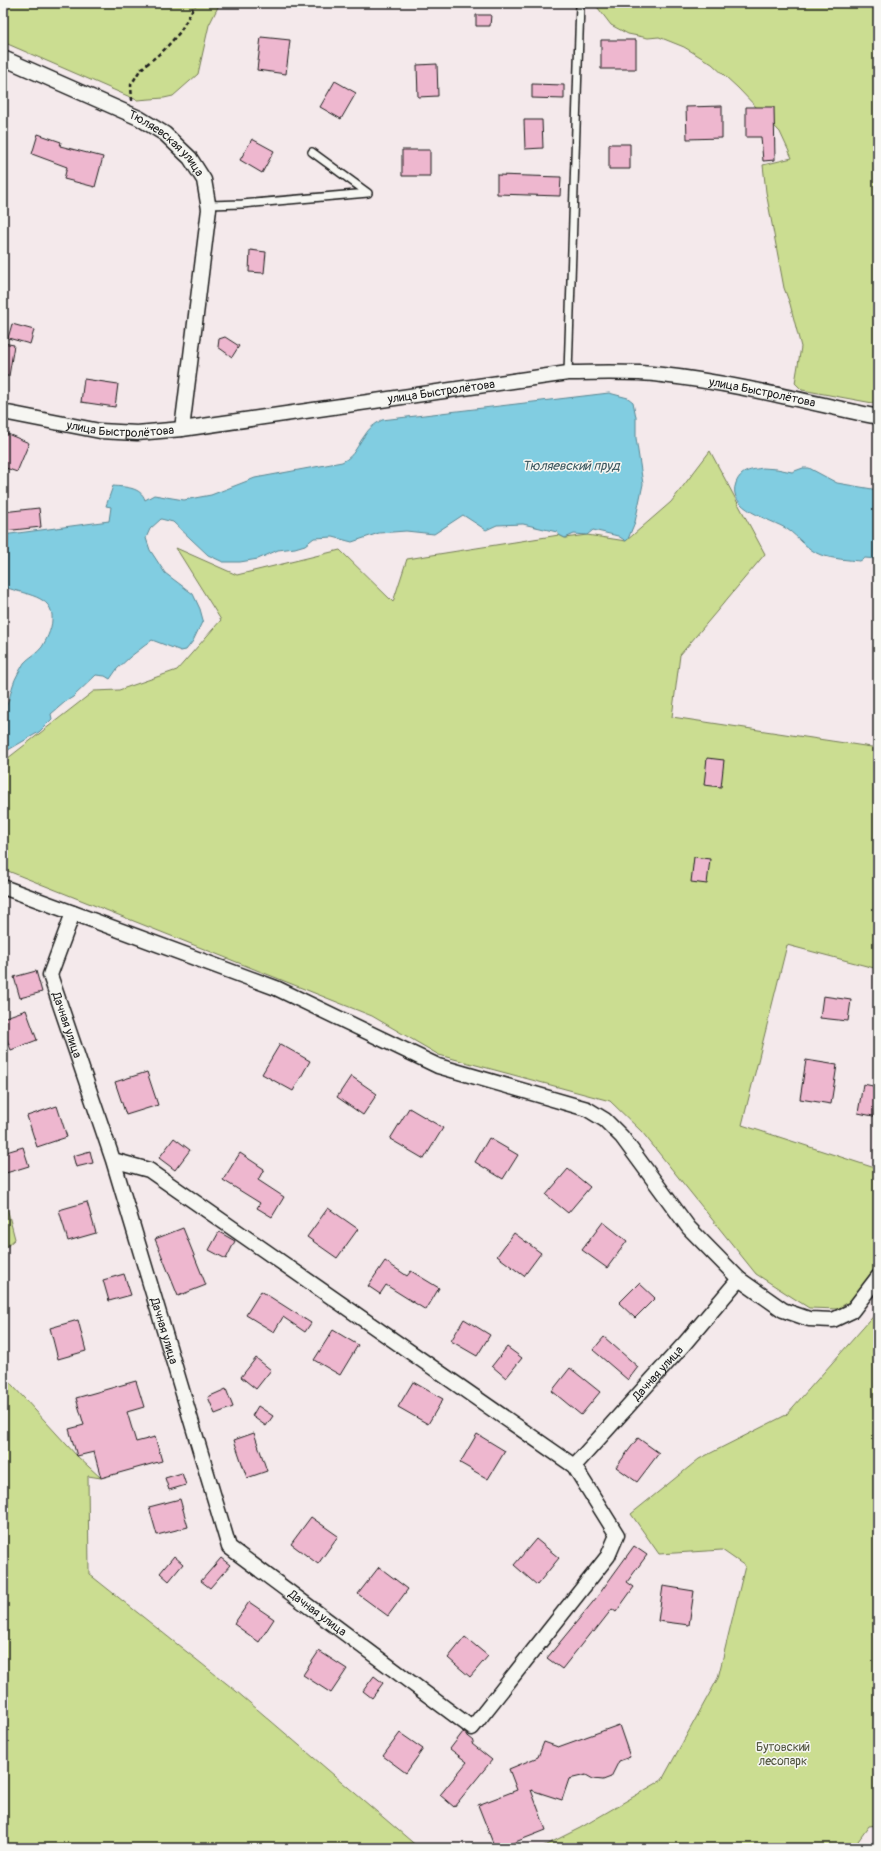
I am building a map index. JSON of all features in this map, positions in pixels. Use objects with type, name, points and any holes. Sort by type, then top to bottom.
[{"type":"street","name":"Тюляевская улица","points":[[3,58],[129,113],[165,134],[190,158],[204,180],[209,205],[182,429]]},
{"type":"street","name":"улица Быстролётова","points":[[3,412],[100,431],[136,433],[182,429],[568,373],[662,375],[723,384],[878,417]]},
{"type":"street","points":[[3,887],[276,988],[438,1066],[587,1109],[605,1120],[622,1137],[689,1228],[739,1279],[783,1310],[809,1319],[833,1320],[852,1310],[878,1277]]},
{"type":"street","name":"Дачная улица","points":[[73,913],[50,975],[113,1160],[228,1547],[472,1728],[608,1556],[617,1535],[574,1466],[150,1170],[113,1160]]},
{"type":"street","name":"Дачная улица","points":[[574,1466],[685,1343],[739,1279]]},
{"type":"lane","points":[[568,373],[580,4]]},
{"type":"lane","points":[[209,205],[242,204],[368,193],[312,152]]},
{"type":"path","points":[[129,113],[132,104],[131,85],[140,70],[164,50],[180,32],[196,3]]},
{"type":"green space","points":[[3,3],[220,3],[209,25],[198,74],[173,96],[137,100],[3,42]]},
{"type":"green space","points":[[592,3],[878,3],[878,404],[802,390],[795,383],[801,347],[790,304],[784,288],[766,192],[763,165],[792,158],[780,132],[738,88],[712,64],[684,47],[659,37],[648,38],[628,34],[611,25],[598,8]]},
{"type":"green space","points":[[710,451],[765,554],[680,655],[672,717],[878,748],[878,969],[787,945],[742,1125],[878,1169],[878,1264],[851,1300],[838,1309],[809,1308],[756,1274],[642,1132],[610,1101],[439,1055],[372,1016],[3,869],[3,762],[94,691],[119,690],[177,670],[221,620],[176,548],[237,575],[340,550],[393,602],[407,559],[559,535],[565,538],[587,535],[626,541],[671,502]]},
{"type":"green space","points":[[3,1192],[15,1239],[3,1250]]},
{"type":"green space","name":"Бутовский лесопарк","points":[[878,1311],[878,1825],[869,1826],[853,1848],[540,1848],[580,1828],[662,1780],[718,1678],[745,1566],[722,1550],[659,1554],[631,1514],[699,1459],[786,1415]]},
{"type":"green space","points":[[3,1375],[77,1456],[101,1478],[88,1476],[89,1574],[236,1691],[419,1848],[3,1848]]},
{"type":"water","name":"Тюляевский пруд","points":[[609,393],[628,398],[633,402],[636,417],[636,438],[643,484],[635,522],[626,541],[618,536],[593,530],[587,535],[574,534],[565,538],[557,532],[523,524],[497,525],[486,530],[463,515],[434,534],[406,531],[379,533],[352,542],[333,537],[314,538],[305,545],[278,550],[258,559],[240,562],[223,562],[208,555],[173,522],[161,519],[150,529],[146,538],[150,550],[165,573],[193,594],[200,609],[203,620],[193,641],[186,650],[181,651],[152,640],[117,669],[110,679],[105,676],[96,675],[73,697],[51,714],[52,719],[39,732],[3,753],[3,711],[8,702],[14,682],[24,663],[42,647],[50,631],[52,615],[50,608],[40,599],[3,586],[3,535],[109,521],[111,507],[106,506],[113,486],[132,488],[140,492],[145,500],[154,495],[184,500],[211,495],[255,478],[342,462],[350,457],[370,428],[382,420]]},
{"type":"water","points":[[763,468],[792,472],[803,468],[809,468],[837,483],[878,490],[878,559],[865,558],[860,561],[821,555],[807,547],[787,529],[761,517],[744,506],[738,500],[735,492],[738,479],[747,471]]},
{"type":"building","points":[[476,15],[491,15],[490,26],[476,26]]},
{"type":"building","points":[[261,37],[290,40],[286,74],[257,70]]},
{"type":"building","points":[[601,40],[636,40],[636,69],[601,69]]},
{"type":"building","points":[[437,64],[438,96],[418,97],[417,65]]},
{"type":"building","points":[[335,81],[356,93],[341,119],[320,107]]},
{"type":"building","points":[[532,84],[564,85],[564,99],[532,98]]},
{"type":"building","points":[[722,106],[722,138],[687,139],[686,107]]},
{"type":"building","points":[[746,107],[774,107],[775,160],[763,161],[761,137],[746,137]]},
{"type":"building","points":[[524,120],[542,120],[543,148],[525,149]]},
{"type":"building","points":[[38,134],[61,142],[60,146],[103,157],[95,187],[64,179],[67,167],[32,154]]},
{"type":"building","points":[[252,139],[274,151],[262,173],[240,160]]},
{"type":"building","points":[[609,144],[630,144],[630,169],[609,169]]},
{"type":"building","points":[[402,150],[430,150],[430,176],[402,176]]},
{"type":"building","points":[[497,175],[561,177],[560,196],[497,194]]},
{"type":"building","points":[[250,250],[266,252],[264,273],[249,272]]},
{"type":"building","points":[[12,324],[34,330],[30,344],[8,338]]},
{"type":"building","points":[[225,337],[239,346],[232,357],[218,347],[219,339]]},
{"type":"building","points":[[3,343],[14,345],[9,376],[3,376]]},
{"type":"building","points":[[84,379],[118,384],[115,407],[81,402]]},
{"type":"building","points":[[3,432],[29,443],[17,472],[3,467]]},
{"type":"building","points":[[39,508],[41,527],[4,531],[3,512]]},
{"type":"building","points":[[707,758],[724,760],[721,787],[704,785]]},
{"type":"building","points":[[694,857],[710,859],[707,884],[691,882]]},
{"type":"building","points":[[36,971],[42,992],[20,998],[14,977]]},
{"type":"building","points":[[823,996],[851,1000],[848,1021],[820,1018]]},
{"type":"building","points":[[26,1010],[37,1040],[11,1050],[3,1030],[3,1018]]},
{"type":"building","points":[[280,1044],[310,1061],[293,1091],[262,1074]]},
{"type":"building","points":[[806,1060],[837,1065],[831,1104],[800,1099]]},
{"type":"building","points":[[147,1072],[158,1105],[126,1115],[115,1082]]},
{"type":"building","points":[[351,1076],[377,1094],[363,1115],[337,1097]]},
{"type":"building","points":[[863,1084],[878,1087],[878,1117],[858,1113]]},
{"type":"building","points":[[57,1106],[67,1137],[37,1147],[27,1116]]},
{"type":"building","points":[[409,1108],[443,1128],[424,1159],[390,1139]]},
{"type":"building","points":[[174,1138],[190,1150],[175,1170],[159,1158]]},
{"type":"building","points":[[489,1138],[518,1155],[503,1179],[475,1162]]},
{"type":"building","points":[[23,1147],[29,1166],[6,1173],[3,1164],[3,1153]]},
{"type":"building","points":[[90,1151],[93,1163],[76,1167],[73,1156]]},
{"type":"building","points":[[240,1153],[264,1169],[258,1180],[284,1197],[272,1217],[257,1208],[260,1203],[223,1180]]},
{"type":"building","points":[[568,1169],[590,1187],[568,1213],[546,1195]]},
{"type":"building","points":[[87,1202],[96,1233],[68,1241],[59,1210]]},
{"type":"building","points":[[328,1208],[358,1229],[337,1258],[307,1237]]},
{"type":"building","points":[[603,1222],[627,1241],[607,1268],[582,1250]]},
{"type":"building","points":[[183,1228],[206,1285],[178,1296],[155,1239]]},
{"type":"building","points":[[219,1232],[235,1241],[226,1259],[209,1250]]},
{"type":"building","points":[[514,1233],[541,1253],[524,1276],[497,1256]]},
{"type":"building","points":[[385,1261],[407,1276],[411,1271],[439,1288],[426,1310],[386,1285],[380,1294],[368,1286]]},
{"type":"building","points":[[124,1274],[131,1295],[109,1301],[103,1280]]},
{"type":"building","points":[[639,1283],[655,1298],[635,1318],[619,1303]]},
{"type":"building","points":[[261,1291],[311,1323],[305,1332],[283,1317],[274,1332],[246,1315]]},
{"type":"building","points":[[464,1319],[490,1335],[477,1356],[451,1341]]},
{"type":"building","points":[[78,1320],[86,1351],[58,1359],[50,1328]]},
{"type":"building","points":[[333,1330],[358,1345],[340,1375],[314,1360]]},
{"type":"building","points":[[604,1337],[638,1367],[628,1380],[593,1350]]},
{"type":"building","points":[[507,1347],[522,1358],[506,1378],[492,1366]]},
{"type":"building","points":[[256,1358],[271,1370],[256,1389],[241,1377]]},
{"type":"building","points":[[570,1368],[600,1392],[581,1415],[552,1391]]},
{"type":"building","points":[[136,1381],[144,1407],[127,1412],[136,1442],[155,1437],[162,1461],[101,1478],[94,1452],[77,1456],[69,1429],[84,1425],[76,1398]]},
{"type":"building","points":[[413,1382],[443,1399],[428,1424],[398,1407]]},
{"type":"building","points":[[226,1389],[233,1407],[215,1414],[208,1397]]},
{"type":"building","points":[[258,1406],[273,1416],[266,1426],[252,1416]]},
{"type":"building","points":[[254,1433],[267,1471],[247,1478],[234,1440]]},
{"type":"building","points":[[477,1434],[505,1451],[488,1479],[460,1463]]},
{"type":"building","points":[[638,1438],[659,1453],[637,1482],[616,1467]]},
{"type":"building","points":[[182,1473],[186,1485],[169,1490],[165,1478]]},
{"type":"building","points":[[180,1499],[188,1527],[157,1535],[149,1507]]},
{"type":"building","points":[[311,1517],[338,1536],[318,1564],[291,1544]]},
{"type":"building","points":[[536,1539],[559,1558],[537,1585],[514,1565]]},
{"type":"building","points":[[634,1546],[647,1555],[627,1582],[634,1587],[616,1612],[612,1609],[594,1632],[592,1631],[562,1669],[547,1658],[597,1597]]},
{"type":"building","points":[[174,1556],[183,1564],[169,1581],[160,1573]]},
{"type":"building","points":[[221,1558],[230,1565],[210,1588],[201,1581]]},
{"type":"building","points":[[379,1567],[408,1589],[388,1616],[358,1594]]},
{"type":"building","points":[[663,1586],[694,1591],[689,1625],[658,1621]]},
{"type":"building","points":[[249,1602],[274,1619],[259,1642],[234,1624]]},
{"type":"building","points":[[465,1637],[488,1656],[470,1677],[448,1658]]},
{"type":"building","points":[[319,1651],[347,1669],[331,1693],[303,1675]]},
{"type":"building","points":[[374,1676],[383,1683],[372,1698],[363,1691]]},
{"type":"building","points":[[619,1725],[630,1757],[619,1761],[611,1777],[603,1780],[593,1779],[586,1775],[569,1779],[562,1800],[531,1790],[546,1830],[500,1848],[495,1848],[478,1805],[517,1790],[509,1769],[538,1757],[544,1742],[558,1747]]},
{"type":"building","points":[[463,1732],[474,1741],[472,1744],[492,1760],[454,1807],[440,1795],[467,1762],[450,1749]]},
{"type":"building","points":[[400,1733],[423,1749],[406,1773],[383,1756]]}]
